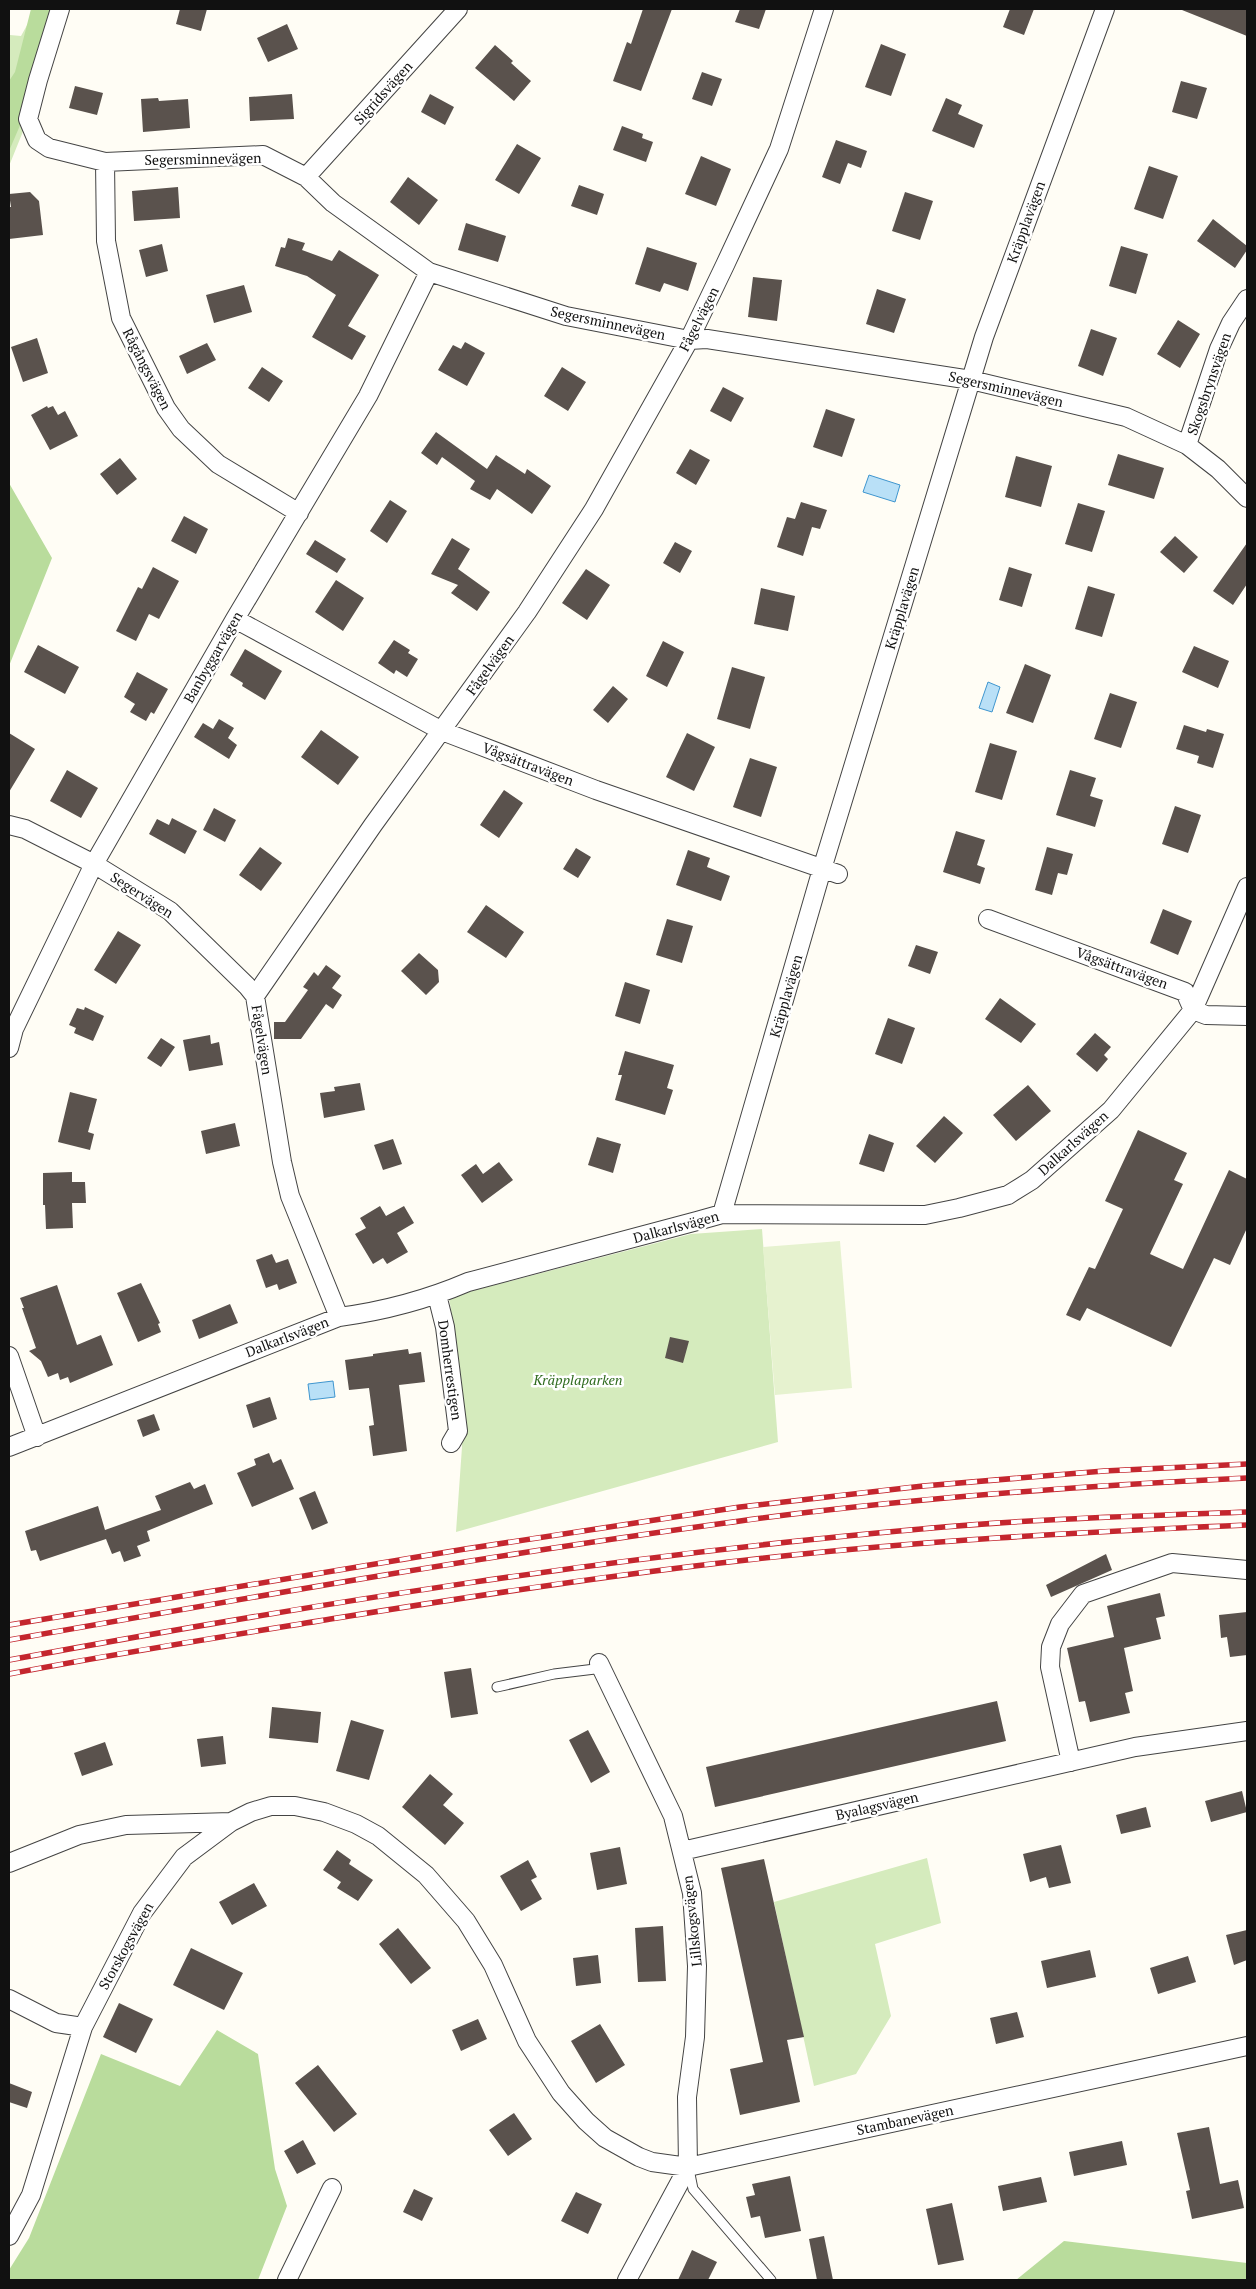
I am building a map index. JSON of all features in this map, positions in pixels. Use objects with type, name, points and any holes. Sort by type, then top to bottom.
[{"type":"street","name":"Segersminnevägen","points":[[60,9],[28,119],[38,140],[49,148],[105,162],[263,155],[306,176],[333,203],[429,272],[566,316],[689,340],[707,339],[971,380],[1126,417],[1188,445],[1218,469],[1247,498]]},
{"type":"street","name":"Sigridsvägen","points":[[306,176],[458,9]]},
{"type":"street","name":"Fågelvägen","points":[[339,1317],[290,1196],[282,1162],[255,996],[372,825],[527,612],[594,509],[689,340],[778,149],[824,9]]},
{"type":"street","name":"Kräpplavägen","points":[[722,1214],[830,871],[984,337],[1105,9]]},
{"type":"street","name":"Rågångsvägen","points":[[105,162],[106,241],[121,318],[166,408],[181,428],[218,464],[299,513]]},
{"type":"street","name":"Banbyggarvägen","points":[[9,1048],[14,1028],[94,864],[235,619],[368,396],[429,272]]},
{"type":"street","name":"Skogsbrynsvägen","points":[[1188,445],[1219,349],[1231,324],[1247,299]]},
{"type":"street","name":"Vågsättravägen","points":[[235,619],[442,731],[596,790],[830,871]]},
{"type":"street","name":"Segervägen","points":[[9,825],[25,829],[94,864],[170,911],[255,996]]},
{"type":"street","name":"Dalkarlsvägen","points":[[9,1447],[339,1317],[375,1312],[437,1295],[468,1282],[722,1214],[925,1215],[1008,1195],[1032,1180],[1111,1110],[1193,1010],[1247,887]]},
{"type":"street","name":"Vågsättravägen","points":[[988,919],[1185,992],[1193,1010]]},
{"type":"street","points":[[1193,1010],[1206,1015],[1247,1016]]},
{"type":"street","name":"Domherrestigen","points":[[437,1295],[445,1328],[458,1431],[451,1443]]},
{"type":"street","points":[[9,1356],[37,1437]]},
{"type":"street","points":[[1071,1762],[1050,1667],[1051,1647],[1060,1624],[1083,1594],[1172,1563],[1247,1570]]},
{"type":"street","name":"Lillskogsvägen","points":[[599,1663],[673,1816],[692,1893],[697,1966],[695,2037],[687,2097],[688,2167]]},
{"type":"street","name":"Byalagsvägen","points":[[682,1851],[1135,1747],[1247,1731]]},
{"type":"street","name":"Storskogsvägen","points":[[9,2236],[31,2194],[83,2027],[142,1913],[184,1857],[231,1822],[251,1812],[271,1806],[295,1806],[324,1812],[356,1824],[378,1836],[426,1875],[466,1921],[493,1966],[527,2041],[561,2093],[586,2121],[605,2138],[639,2157],[652,2162],[688,2167]]},
{"type":"street","points":[[9,1863],[79,1835],[126,1825],[231,1822]]},
{"type":"street","points":[[9,1999],[56,2022],[83,2027]]},
{"type":"street","name":"Stambanevägen","points":[[688,2167],[1247,2046]]},
{"type":"street","points":[[627,2280],[688,2167]]},
{"type":"street","points":[[287,2280],[332,2188]]},
{"type":"lane","points":[[498,1687],[554,1674],[595,1669],[599,1663]]},
{"type":"lane","points":[[688,2167],[693,2189],[771,2280]]},
{"type":"green space","points":[[31,9],[70,9],[9,151],[9,81],[15,72]]},
{"type":"green space","points":[[36,9],[26,124],[9,166],[9,38],[10,35],[21,36]]},
{"type":"green space","points":[[9,483],[52,558],[9,666]]},
{"type":"green space","name":"Kräpplaparken","points":[[762,1229],[778,1442],[456,1532],[462,1447],[462,1385],[449,1297],[691,1234]]},
{"type":"green space","points":[[840,1241],[852,1388],[775,1395],[763,1247]]},
{"type":"green space","points":[[927,1858],[941,1923],[875,1944],[891,2016],[856,2074],[814,2086],[774,1902]]},
{"type":"green space","points":[[217,2030],[258,2054],[275,2169],[287,2206],[258,2280],[9,2280],[9,2270],[29,2238],[101,2054],[180,2086]]},
{"type":"green space","points":[[1064,2241],[1247,2263],[1247,2280],[1016,2280]]},
{"type":"water","points":[[869,475],[900,485],[895,502],[863,492]]},
{"type":"water","points":[[988,682],[1000,687],[992,712],[979,708]]},
{"type":"water","points":[[333,1381],[335,1397],[310,1400],[308,1384]]},
{"type":"building","points":[[180,9],[207,9],[201,31],[176,24]]},
{"type":"building","points":[[643,9],[672,9],[641,91],[613,81],[627,42],[631,44]]},
{"type":"building","points":[[740,9],[766,9],[759,29],[735,22]]},
{"type":"building","points":[[1010,9],[1034,9],[1024,35],[1003,27]]},
{"type":"building","points":[[1247,9],[1247,36],[1182,10]]},
{"type":"building","points":[[287,24],[298,49],[268,62],[257,38]]},
{"type":"building","points":[[881,44],[906,54],[891,96],[865,87]]},
{"type":"building","points":[[495,45],[531,81],[514,101],[475,68]]},
{"type":"building","points":[[702,72],[722,79],[712,106],[692,99]]},
{"type":"building","points":[[1181,81],[1207,88],[1197,119],[1172,112]]},
{"type":"building","points":[[75,86],[103,93],[97,115],[69,108]]},
{"type":"building","points":[[292,94],[294,119],[250,121],[249,97]]},
{"type":"building","points":[[430,94],[454,107],[445,125],[421,112]]},
{"type":"building","points":[[158,98],[159,101],[188,99],[190,128],[143,132],[141,99]]},
{"type":"building","points":[[946,98],[962,105],[958,114],[983,125],[974,148],[932,131]]},
{"type":"building","points":[[622,126],[643,134],[642,138],[653,142],[646,162],[613,150]]},
{"type":"building","points":[[836,140],[867,151],[861,168],[848,163],[840,184],[822,177]]},
{"type":"building","points":[[517,144],[541,158],[519,194],[495,180]]},
{"type":"building","points":[[701,156],[731,169],[716,206],[685,194]]},
{"type":"building","points":[[1149,166],[1178,176],[1163,219],[1134,209]]},
{"type":"building","points":[[408,177],[438,200],[419,225],[390,202]]},
{"type":"building","points":[[579,185],[604,194],[597,215],[571,206]]},
{"type":"building","points":[[178,187],[180,218],[134,221],[132,191]]},
{"type":"building","points":[[30,192],[39,201],[43,235],[9,239],[9,207],[11,207],[9,194]]},
{"type":"building","points":[[905,192],[933,201],[920,240],[892,231]]},
{"type":"building","points":[[1213,219],[1247,246],[1247,250],[1235,268],[1197,241]]},
{"type":"building","points":[[466,223],[506,236],[498,262],[458,250]]},
{"type":"building","points":[[288,238],[305,243],[302,250],[332,261],[339,250],[379,275],[348,326],[366,336],[352,360],[312,337],[336,295],[307,276],[275,266],[281,247],[285,248]]},
{"type":"building","points":[[162,244],[168,271],[146,277],[139,250]]},
{"type":"building","points":[[1121,246],[1148,254],[1136,294],[1109,286]]},
{"type":"building","points":[[647,247],[697,263],[688,291],[664,283],[660,292],[635,284]]},
{"type":"building","points":[[753,277],[782,280],[777,321],[748,317]]},
{"type":"building","points":[[244,285],[252,312],[214,323],[206,295]]},
{"type":"building","points":[[877,289],[906,299],[894,333],[866,324]]},
{"type":"building","points":[[1178,320],[1200,334],[1180,368],[1157,354]]},
{"type":"building","points":[[1091,329],[1117,338],[1103,376],[1078,366]]},
{"type":"building","points":[[37,338],[48,373],[23,382],[11,347]]},
{"type":"building","points":[[465,342],[485,353],[467,386],[438,370],[453,345],[461,349]]},
{"type":"building","points":[[207,343],[216,360],[187,374],[179,356]]},
{"type":"building","points":[[262,367],[283,381],[269,402],[248,388]]},
{"type":"building","points":[[562,367],[586,382],[568,411],[544,396]]},
{"type":"building","points":[[723,387],[744,398],[731,422],[710,411]]},
{"type":"building","points":[[47,406],[48,408],[53,406],[58,415],[65,411],[78,436],[50,450],[31,415]]},
{"type":"building","points":[[826,409],[855,419],[842,457],[813,447]]},
{"type":"building","points":[[436,432],[487,469],[496,455],[525,474],[527,469],[551,486],[532,514],[497,489],[490,500],[470,489],[475,481],[442,457],[437,465],[421,453]]},
{"type":"building","points":[[690,449],[710,460],[696,485],[676,473]]},
{"type":"building","points":[[1118,454],[1164,468],[1154,499],[1108,485]]},
{"type":"building","points":[[1016,456],[1052,466],[1041,507],[1005,497]]},
{"type":"building","points":[[120,458],[137,479],[117,495],[100,474]]},
{"type":"building","points":[[390,500],[407,511],[387,543],[370,531]]},
{"type":"building","points":[[801,502],[827,510],[820,529],[812,527],[803,556],[777,547],[787,517],[795,519]]},
{"type":"building","points":[[1078,503],[1105,511],[1092,552],[1065,544]]},
{"type":"building","points":[[184,516],[208,529],[196,554],[171,541]]},
{"type":"building","points":[[1175,536],[1198,557],[1184,573],[1160,552]]},
{"type":"building","points":[[452,538],[470,549],[458,569],[490,592],[477,611],[451,593],[458,585],[431,574]]},
{"type":"building","points":[[315,540],[346,559],[337,573],[306,554]]},
{"type":"building","points":[[675,542],[692,551],[680,573],[663,563]]},
{"type":"building","points":[[1247,543],[1247,584],[1233,605],[1213,591]]},
{"type":"building","points":[[153,567],[179,581],[159,619],[149,614],[136,641],[116,631],[138,587],[142,589]]},
{"type":"building","points":[[1009,567],[1032,574],[1022,607],[999,600]]},
{"type":"building","points":[[586,569],[610,585],[587,620],[562,603]]},
{"type":"building","points":[[336,580],[364,598],[343,631],[315,612]]},
{"type":"building","points":[[1088,586],[1115,594],[1102,637],[1075,629]]},
{"type":"building","points":[[761,588],[795,596],[788,631],[754,624]]},
{"type":"building","points":[[394,640],[410,650],[408,653],[418,659],[407,677],[396,670],[394,674],[378,663]]},
{"type":"building","points":[[663,641],[684,652],[667,687],[646,676]]},
{"type":"building","points":[[38,645],[79,667],[65,694],[24,672]]},
{"type":"building","points":[[1194,646],[1229,661],[1218,688],[1182,672]]},
{"type":"building","points":[[245,649],[282,671],[265,700],[242,686],[243,683],[230,675]]},
{"type":"building","points":[[1025,664],[1051,675],[1033,723],[1006,713]]},
{"type":"building","points":[[732,667],[765,677],[750,729],[717,719]]},
{"type":"building","points":[[137,672],[168,689],[154,714],[151,712],[146,721],[130,712],[135,704],[124,697]]},
{"type":"building","points":[[613,686],[628,699],[608,723],[593,710]]},
{"type":"building","points":[[1110,693],[1137,702],[1121,748],[1094,739]]},
{"type":"building","points":[[219,719],[234,728],[228,738],[237,745],[229,759],[194,737],[203,723],[213,729]]},
{"type":"building","points":[[1184,725],[1206,732],[1207,729],[1224,734],[1213,768],[1197,763],[1199,756],[1176,749]]},
{"type":"building","points":[[321,730],[359,757],[338,785],[301,757]]},
{"type":"building","points":[[9,733],[35,749],[9,792]]},
{"type":"building","points":[[687,733],[715,747],[694,791],[666,777]]},
{"type":"building","points":[[990,743],[1017,751],[1002,800],[975,792]]},
{"type":"building","points":[[750,758],[777,767],[761,817],[733,807]]},
{"type":"building","points":[[67,770],[98,788],[81,818],[50,801]]},
{"type":"building","points":[[1070,770],[1096,778],[1090,796],[1103,800],[1095,827],[1056,815]]},
{"type":"building","points":[[504,790],[523,803],[499,838],[480,825]]},
{"type":"building","points":[[1175,806],[1201,815],[1188,853],[1162,844]]},
{"type":"building","points":[[214,808],[236,820],[225,842],[203,830]]},
{"type":"building","points":[[172,818],[197,831],[185,854],[149,834],[157,819],[169,825]]},
{"type":"building","points":[[956,831],[985,840],[977,865],[985,868],[980,884],[943,872]]},
{"type":"building","points":[[260,847],[282,863],[261,891],[239,875]]},
{"type":"building","points":[[1047,847],[1073,854],[1067,875],[1058,873],[1052,895],[1035,890]]},
{"type":"building","points":[[576,848],[591,857],[578,878],[563,869]]},
{"type":"building","points":[[688,850],[710,858],[707,867],[730,876],[721,901],[676,885]]},
{"type":"building","points":[[486,905],[524,932],[506,958],[467,932]]},
{"type":"building","points":[[1163,909],[1192,921],[1178,955],[1150,943]]},
{"type":"building","points":[[667,919],[693,926],[682,963],[656,955]]},
{"type":"building","points":[[118,931],[141,945],[116,984],[94,970]]},
{"type":"building","points":[[916,945],[938,952],[930,974],[908,966]]},
{"type":"building","points":[[419,953],[438,970],[439,982],[426,995],[401,971]]},
{"type":"building","points":[[326,965],[341,976],[332,988],[342,995],[333,1009],[326,1004],[301,1039],[274,1039],[274,1022],[285,1022],[308,990],[303,987],[314,972],[318,976]]},
{"type":"building","points":[[625,982],[650,990],[640,1024],[615,1016]]},
{"type":"building","points":[[1000,998],[1036,1024],[1021,1043],[985,1019]]},
{"type":"building","points":[[85,1007],[104,1016],[93,1041],[74,1033],[76,1028],[69,1025],[77,1008],[84,1010]]},
{"type":"building","points":[[888,1018],[915,1028],[902,1064],[875,1054]]},
{"type":"building","points":[[1095,1033],[1111,1047],[1104,1055],[1108,1059],[1097,1072],[1076,1054]]},
{"type":"building","points":[[210,1035],[211,1044],[219,1042],[223,1065],[189,1071],[183,1040]]},
{"type":"building","points":[[161,1038],[175,1047],[161,1067],[147,1058]]},
{"type":"building","points":[[625,1051],[674,1065],[667,1088],[673,1090],[665,1115],[615,1100],[622,1075],[618,1075]]},
{"type":"building","points":[[360,1083],[365,1110],[324,1118],[320,1093],[335,1091],[334,1087]]},
{"type":"building","points":[[1028,1085],[1051,1111],[1016,1141],[993,1115]]},
{"type":"building","points":[[70,1092],[97,1099],[88,1132],[94,1134],[90,1150],[58,1142]]},
{"type":"building","points":[[944,1116],[963,1133],[935,1163],[916,1146]]},
{"type":"building","points":[[235,1123],[240,1146],[206,1154],[201,1131]]},
{"type":"building","points":[[1138,1130],[1187,1153],[1174,1180],[1183,1184],[1150,1254],[1183,1269],[1229,1170],[1247,1179],[1247,1228],[1230,1265],[1214,1258],[1171,1347],[1087,1308],[1080,1321],[1066,1315],[1089,1267],[1095,1269],[1123,1209],[1105,1201]]},
{"type":"building","points":[[869,1134],[894,1143],[884,1172],[859,1164]]},
{"type":"building","points":[[597,1137],[621,1144],[613,1173],[588,1165]]},
{"type":"building","points":[[393,1139],[402,1164],[383,1170],[374,1145]]},
{"type":"building","points":[[499,1162],[513,1180],[482,1203],[461,1175],[476,1164],[483,1174]]},
{"type":"building","points":[[72,1172],[72,1182],[85,1182],[86,1203],[72,1203],[73,1228],[46,1229],[45,1205],[43,1205],[43,1173]]},
{"type":"building","points":[[380,1206],[386,1216],[404,1206],[414,1223],[397,1233],[408,1252],[387,1264],[383,1258],[373,1264],[355,1234],[366,1228],[360,1218]]},
{"type":"building","points":[[272,1254],[276,1263],[288,1259],[297,1283],[279,1290],[277,1284],[266,1288],[256,1260]]},
{"type":"building","points":[[141,1283],[160,1323],[158,1324],[161,1332],[138,1342],[117,1293]]},
{"type":"building","points":[[57,1285],[77,1345],[101,1335],[113,1365],[70,1383],[68,1377],[60,1380],[58,1373],[48,1377],[41,1361],[29,1351],[36,1348],[20,1298]]},
{"type":"building","points":[[230,1304],[238,1323],[199,1339],[192,1320]]},
{"type":"building","points":[[670,1337],[689,1341],[683,1363],[665,1358]]},
{"type":"building","points":[[408,1349],[409,1354],[421,1352],[425,1382],[399,1385],[407,1451],[373,1456],[369,1426],[374,1425],[369,1388],[349,1390],[345,1360]]},
{"type":"building","points":[[270,1397],[277,1419],[253,1428],[246,1405]]},
{"type":"building","points":[[154,1414],[160,1430],[143,1437],[137,1420]]},
{"type":"building","points":[[269,1453],[273,1463],[281,1459],[294,1489],[252,1507],[237,1473],[256,1465],[254,1459]]},
{"type":"building","points":[[190,1482],[194,1489],[205,1484],[213,1504],[147,1531],[150,1541],[137,1546],[141,1556],[124,1562],[120,1551],[112,1554],[106,1539],[40,1561],[36,1550],[31,1551],[25,1531],[98,1506],[105,1530],[161,1510],[155,1496]]},
{"type":"building","points":[[315,1491],[328,1523],[312,1530],[299,1498]]},
{"type":"building","points":[[1106,1554],[1112,1570],[1051,1597],[1046,1585]]},
{"type":"building","points":[[1160,1593],[1165,1616],[1156,1618],[1161,1639],[1124,1648],[1133,1691],[1125,1693],[1130,1713],[1090,1722],[1085,1701],[1079,1702],[1067,1648],[1114,1637],[1107,1606]]},
{"type":"building","points":[[1247,1612],[1247,1655],[1230,1657],[1227,1637],[1221,1638],[1219,1615]]},
{"type":"building","points":[[471,1668],[478,1714],[451,1718],[444,1672]]},
{"type":"building","points":[[997,1701],[1006,1741],[715,1807],[706,1767]]},
{"type":"building","points":[[272,1707],[321,1712],[318,1743],[269,1738]]},
{"type":"building","points":[[351,1720],[384,1730],[369,1780],[336,1771]]},
{"type":"building","points":[[588,1730],[610,1772],[591,1783],[569,1740]]},
{"type":"building","points":[[223,1736],[226,1764],[201,1767],[197,1739]]},
{"type":"building","points":[[105,1742],[113,1765],[82,1776],[74,1753]]},
{"type":"building","points":[[430,1774],[453,1794],[443,1805],[464,1823],[445,1845],[402,1807]]},
{"type":"building","points":[[1242,1791],[1247,1812],[1211,1822],[1205,1801]]},
{"type":"building","points":[[1146,1807],[1151,1827],[1121,1834],[1116,1815]]},
{"type":"building","points":[[1061,1845],[1071,1883],[1049,1888],[1046,1877],[1030,1882],[1023,1854]]},
{"type":"building","points":[[620,1847],[627,1884],[597,1890],[590,1853]]},
{"type":"building","points":[[337,1850],[351,1860],[349,1864],[373,1880],[358,1901],[337,1888],[341,1882],[323,1870]]},
{"type":"building","points":[[764,1859],[804,2037],[787,2040],[800,2102],[740,2115],[730,2069],[763,2062],[721,1868]]},
{"type":"building","points":[[528,1860],[537,1877],[531,1880],[542,1899],[521,1911],[500,1876]]},
{"type":"building","points":[[254,1883],[267,1906],[232,1925],[219,1902]]},
{"type":"building","points":[[663,1926],[666,1981],[638,1982],[635,1928]]},
{"type":"building","points":[[398,1928],[431,1968],[411,1984],[379,1944]]},
{"type":"building","points":[[1247,1930],[1247,1960],[1234,1965],[1226,1935]]},
{"type":"building","points":[[191,1948],[243,1973],[224,2010],[173,1985]]},
{"type":"building","points":[[1090,1950],[1096,1977],[1047,1988],[1041,1961]]},
{"type":"building","points":[[598,1955],[601,1983],[576,1986],[573,1958]]},
{"type":"building","points":[[1188,1956],[1196,1982],[1158,1994],[1150,1968]]},
{"type":"building","points":[[119,2003],[153,2019],[136,2053],[103,2037]]},
{"type":"building","points":[[1017,2012],[1024,2037],[996,2044],[990,2018]]},
{"type":"building","points":[[478,2019],[487,2039],[461,2051],[452,2030]]},
{"type":"building","points":[[600,2024],[625,2065],[596,2083],[571,2041]]},
{"type":"building","points":[[318,2065],[357,2114],[334,2132],[295,2083]]},
{"type":"building","points":[[9,2083],[32,2092],[27,2108],[9,2102]]},
{"type":"building","points":[[514,2113],[532,2139],[508,2156],[489,2130]]},
{"type":"building","points":[[1209,2127],[1220,2184],[1238,2180],[1244,2208],[1192,2219],[1186,2191],[1190,2190],[1177,2133]]},
{"type":"building","points":[[303,2140],[316,2164],[297,2174],[284,2151]]},
{"type":"building","points":[[1122,2141],[1127,2165],[1074,2176],[1069,2152]]},
{"type":"building","points":[[790,2176],[801,2231],[765,2238],[760,2216],[751,2218],[746,2197],[755,2195],[752,2184]]},
{"type":"building","points":[[1041,2177],[1047,2202],[1003,2211],[998,2186]]},
{"type":"building","points":[[414,2189],[433,2198],[422,2221],[403,2212]]},
{"type":"building","points":[[576,2192],[602,2204],[588,2234],[561,2221]]},
{"type":"building","points":[[952,2203],[964,2260],[938,2265],[926,2209]]},
{"type":"building","points":[[824,2236],[833,2280],[817,2280],[809,2239]]},
{"type":"building","points":[[692,2250],[717,2262],[708,2280],[678,2280]]},
{"type":"railway","points":[[9,1625],[465,1549],[740,1507],[923,1486],[1104,1471],[1247,1464]]},
{"type":"railway","points":[[9,1640],[466,1562],[740,1521],[930,1499],[1247,1478]]},
{"type":"railway","points":[[9,1660],[350,1601],[692,1553],[921,1529],[1084,1518],[1247,1512]]},
{"type":"railway","points":[[9,1674],[173,1645],[439,1602],[695,1566],[809,1553],[934,1542],[1247,1525]]}]
